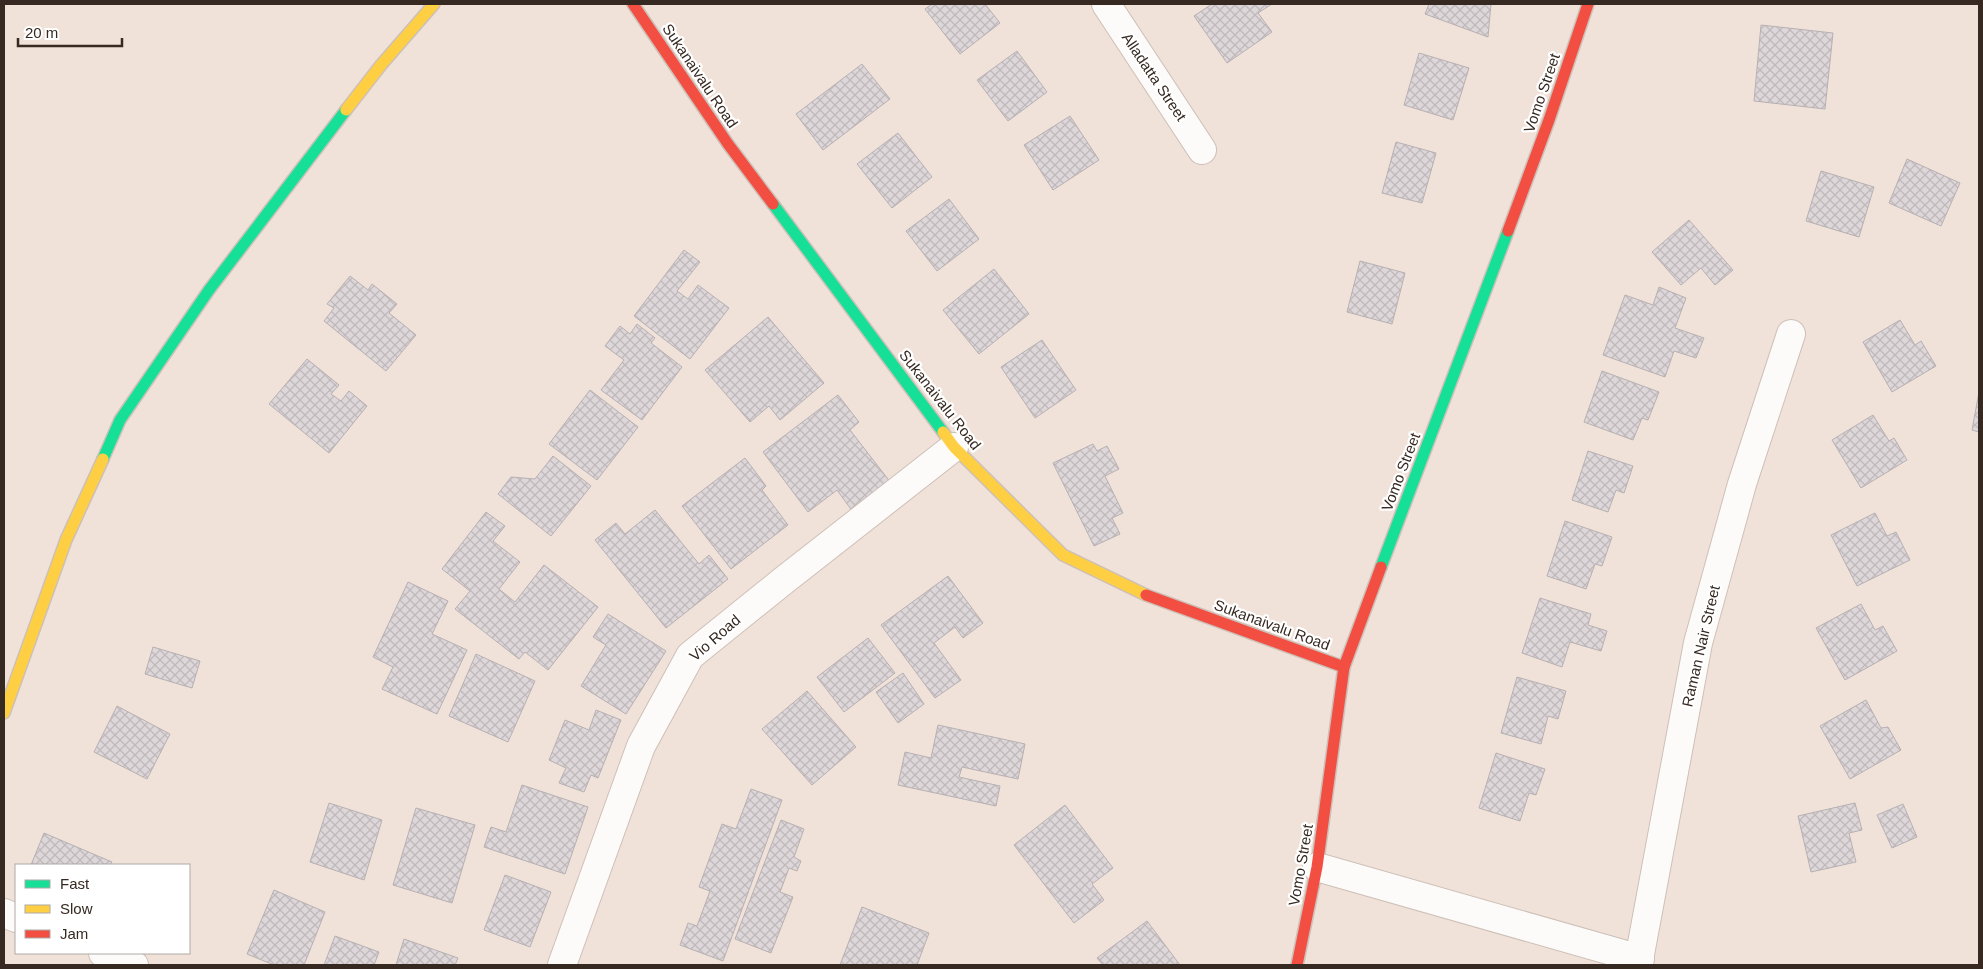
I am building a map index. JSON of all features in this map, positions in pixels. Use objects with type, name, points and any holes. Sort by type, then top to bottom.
[{"type":"main road","points":[[4,713],[66,540],[120,420],[209,290],[380,65],[434,4]]},
{"type":"main road","name":"Sukanaivalu Road","points":[[636,4],[728,144],[954,447],[1063,555],[1140,593],[1344,667]]},
{"type":"main road","name":"Vomo Street","points":[[1297,965],[1317,867],[1344,667],[1549,120],[1588,4]]},
{"type":"street","name":"Alladatta Street","points":[[1106,4],[1202,150]]},
{"type":"street","name":"Raman Nair Street","points":[[1639,962],[1698,643],[1742,484],[1792,334]]},
{"type":"street","name":"Vio Road","points":[[562,965],[641,746],[690,656],[790,574],[954,447]]},
{"type":"street","points":[[1317,867],[1639,962]]},
{"type":"street","points":[[106,954],[134,965]]},
{"type":"building","points":[[932,4],[985,4],[1000,23],[960,54],[925,9]]},
{"type":"building","points":[[1212,4],[1272,4],[1258,13],[1272,32],[1227,63],[1194,16]]},
{"type":"building","points":[[1429,4],[1491,4],[1488,37],[1425,14]]},
{"type":"building","points":[[1761,25],[1833,33],[1825,109],[1754,101]]},
{"type":"building","points":[[1017,51],[1047,92],[1008,121],[977,80]]},
{"type":"building","points":[[1419,53],[1469,68],[1453,120],[1404,105]]},
{"type":"building","points":[[862,64],[890,99],[823,150],[796,114]]},
{"type":"building","points":[[1070,116],[1099,160],[1053,190],[1024,145]]},
{"type":"building","points":[[898,133],[932,177],[892,208],[857,164]]},
{"type":"building","points":[[1396,142],[1436,153],[1422,203],[1382,193]]},
{"type":"building","points":[[1907,159],[1960,183],[1941,226],[1889,203]]},
{"type":"building","points":[[1821,171],[1874,187],[1859,237],[1806,221]]},
{"type":"building","points":[[949,199],[979,239],[937,271],[906,231]]},
{"type":"building","points":[[1689,220],[1733,270],[1715,285],[1701,268],[1681,285],[1652,252]]},
{"type":"building","points":[[684,250],[700,262],[677,291],[688,299],[698,285],[729,308],[690,359],[634,316]]},
{"type":"building","points":[[1360,261],[1405,273],[1392,324],[1347,312]]},
{"type":"building","points":[[994,269],[1029,314],[979,354],[943,310]]},
{"type":"building","points":[[350,276],[368,290],[372,284],[397,304],[389,313],[416,335],[386,371],[324,321],[334,308],[327,304]]},
{"type":"building","points":[[1659,287],[1686,298],[1675,328],[1704,338],[1696,358],[1674,351],[1665,377],[1603,355],[1625,295],[1653,305]]},
{"type":"building","points":[[768,317],[824,383],[780,420],[769,406],[750,422],[705,370]]},
{"type":"building","points":[[1900,320],[1915,345],[1921,341],[1936,366],[1892,392],[1863,342]]},
{"type":"building","points":[[637,324],[655,338],[651,343],[682,367],[642,420],[601,390],[624,360],[605,346],[620,326],[630,334]]},
{"type":"building","points":[[1042,340],[1076,390],[1035,418],[1001,367]]},
{"type":"building","points":[[307,359],[339,385],[331,394],[341,401],[349,391],[367,406],[329,453],[269,404]]},
{"type":"building","points":[[1602,371],[1659,392],[1648,420],[1642,418],[1633,440],[1584,422]]},
{"type":"building","points":[[590,390],[638,427],[597,480],[549,444]]},
{"type":"building","points":[[1979,392],[1979,432],[1972,430]]},
{"type":"building","points":[[838,395],[859,422],[850,430],[891,483],[853,512],[837,490],[808,512],[763,452]]},
{"type":"building","points":[[1873,415],[1889,441],[1894,438],[1907,460],[1861,488],[1832,440]]},
{"type":"building","points":[[1093,444],[1097,451],[1107,446],[1119,469],[1105,476],[1123,513],[1112,518],[1120,534],[1094,546],[1053,463]]},
{"type":"building","points":[[1588,451],[1633,466],[1624,493],[1616,490],[1608,512],[1572,500]]},
{"type":"building","points":[[553,456],[591,486],[551,536],[498,494],[511,477],[535,479]]},
{"type":"building","points":[[745,458],[766,486],[762,490],[788,525],[731,569],[682,506]]},
{"type":"building","points":[[655,510],[699,564],[709,555],[728,579],[666,628],[595,540],[616,523],[625,534]]},
{"type":"building","points":[[486,512],[505,526],[493,541],[520,562],[499,589],[515,602],[544,565],[598,607],[548,670],[525,652],[519,659],[455,609],[470,591],[442,569]]},
{"type":"building","points":[[1875,513],[1887,536],[1896,532],[1910,560],[1857,586],[1831,535]]},
{"type":"building","points":[[1565,521],[1612,537],[1602,566],[1595,564],[1586,589],[1547,576]]},
{"type":"building","points":[[948,576],[983,623],[963,638],[955,627],[934,643],[961,680],[935,698],[881,625]]},
{"type":"building","points":[[408,582],[448,601],[432,634],[467,650],[437,714],[382,689],[393,667],[373,657]]},
{"type":"building","points":[[1540,598],[1591,614],[1588,625],[1607,631],[1601,651],[1570,642],[1562,667],[1522,653]]},
{"type":"building","points":[[1861,604],[1875,630],[1883,626],[1897,651],[1845,680],[1816,628]]},
{"type":"building","points":[[608,614],[666,651],[626,714],[581,686],[606,645],[593,637]]},
{"type":"building","points":[[868,638],[895,673],[844,712],[817,677]]},
{"type":"building","points":[[153,647],[200,661],[192,688],[145,674]]},
{"type":"building","points":[[476,654],[535,681],[508,742],[449,716]]},
{"type":"building","points":[[903,673],[924,704],[898,723],[876,692]]},
{"type":"building","points":[[1517,677],[1566,691],[1558,719],[1548,716],[1541,744],[1501,733]]},
{"type":"building","points":[[807,691],[856,747],[812,785],[762,729]]},
{"type":"building","points":[[1866,700],[1881,728],[1888,727],[1901,750],[1850,779],[1820,726]]},
{"type":"building","points":[[117,706],[170,734],[147,779],[94,752]]},
{"type":"building","points":[[596,710],[621,720],[598,778],[591,775],[584,792],[559,783],[566,768],[549,760],[565,720],[589,730]]},
{"type":"building","points":[[938,725],[1025,744],[1018,779],[962,767],[959,777],[1000,786],[996,806],[898,785],[905,752],[931,758]]},
{"type":"building","points":[[1496,753],[1545,769],[1536,795],[1529,793],[1520,821],[1479,808]]},
{"type":"building","points":[[522,785],[588,807],[565,874],[484,847],[491,827],[506,832]]},
{"type":"building","points":[[751,789],[782,800],[723,961],[680,945],[688,923],[697,926],[710,891],[699,887],[722,824],[736,829]]},
{"type":"building","points":[[329,803],[382,820],[364,880],[310,862]]},
{"type":"building","points":[[1855,803],[1862,830],[1849,833],[1856,862],[1811,872],[1798,816]]},
{"type":"building","points":[[1903,804],[1917,837],[1892,848],[1877,815]]},
{"type":"building","points":[[1065,805],[1113,868],[1092,884],[1104,900],[1074,923],[1014,845]]},
{"type":"building","points":[[416,808],[475,825],[452,903],[393,885]]},
{"type":"building","points":[[781,820],[804,829],[794,857],[801,861],[797,871],[789,868],[780,892],[793,897],[771,953],[735,939]]},
{"type":"building","points":[[44,833],[112,862],[111,864],[31,864]]},
{"type":"building","points":[[505,875],[551,892],[530,947],[484,930]]},
{"type":"building","points":[[274,890],[325,912],[304,965],[274,965],[247,954]]},
{"type":"building","points":[[862,907],[929,933],[917,965],[840,965]]},
{"type":"building","points":[[1147,921],[1180,965],[1103,965],[1097,958]]},
{"type":"building","points":[[335,936],[379,952],[374,965],[324,965]]},
{"type":"building","points":[[404,939],[458,958],[455,965],[396,965]]},
{"type":"traffic: fast","points":[[103,459],[120,420],[209,290],[346,110]]},
{"type":"traffic: fast","points":[[773,204],[943,432]]},
{"type":"traffic: fast","points":[[1381,567],[1508,231]]},
{"type":"traffic: slow","points":[[346,110],[381,65],[434,4]]},
{"type":"traffic: slow","points":[[943,432],[954,447],[1063,555],[1146,595]]},
{"type":"traffic: slow","points":[[4,713],[66,540],[103,459]]},
{"type":"traffic: jam","points":[[633,4],[728,144],[773,204]]},
{"type":"traffic: jam","points":[[1508,231],[1549,120],[1588,4]]},
{"type":"traffic: jam","points":[[1297,965],[1317,867],[1344,667],[1381,567]]},
{"type":"traffic: jam","points":[[1146,595],[1344,667]]}]
